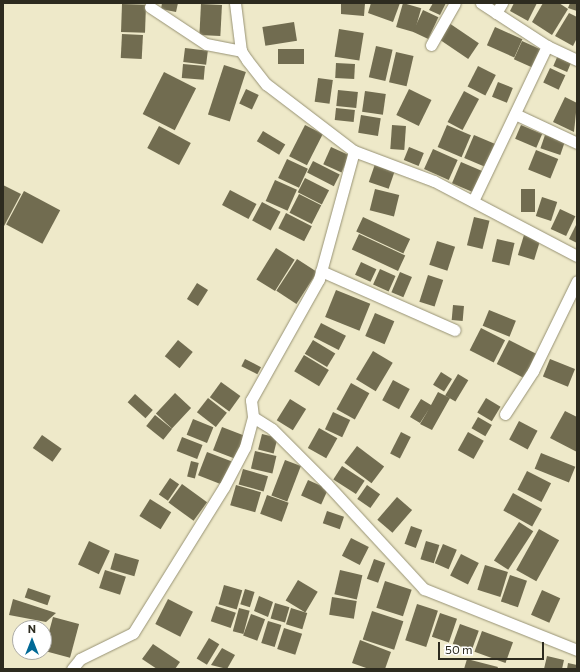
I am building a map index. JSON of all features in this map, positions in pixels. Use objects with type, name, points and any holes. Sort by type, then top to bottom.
[{"type":"street","points":[[234,3],[241,51],[266,84],[354,151],[434,181],[577,256]]},
{"type":"street","points":[[431,45],[455,3]]},
{"type":"street","points":[[481,3],[499,8],[547,46],[577,60]]},
{"type":"street","points":[[150,7],[206,44],[241,51]]},
{"type":"street","points":[[473,201],[547,46]]},
{"type":"street","points":[[515,114],[577,143]]},
{"type":"street","points":[[72,669],[80,659],[133,633],[224,487],[246,447],[253,417],[251,400],[321,271],[354,151]]},
{"type":"street","points":[[321,271],[455,330]]},
{"type":"street","points":[[505,414],[533,371],[577,281]]},
{"type":"street","points":[[253,417],[272,429],[327,484],[424,589],[577,650]]},
{"type":"building","points":[[162,3],[178,3],[176,12],[161,9]]},
{"type":"building","points":[[341,3],[365,3],[364,16],[341,14]]},
{"type":"building","points":[[371,3],[400,3],[393,22],[368,13]]},
{"type":"building","points":[[403,3],[421,8],[414,32],[396,27]]},
{"type":"building","points":[[433,3],[446,3],[440,15],[429,10]]},
{"type":"building","points":[[514,3],[537,3],[528,21],[510,11]]},
{"type":"building","points":[[543,3],[559,3],[568,9],[552,35],[532,22]]},
{"type":"building","points":[[570,3],[577,3],[577,11],[568,8]]},
{"type":"building","points":[[122,4],[146,5],[145,33],[121,32]]},
{"type":"building","points":[[201,4],[222,5],[220,36],[199,35]]},
{"type":"building","points":[[423,10],[438,17],[428,39],[413,32]]},
{"type":"building","points":[[569,13],[577,17],[577,38],[573,46],[555,36]]},
{"type":"building","points":[[294,22],[297,41],[265,46],[262,27]]},
{"type":"building","points":[[449,23],[479,43],[468,59],[438,39]]},
{"type":"building","points":[[495,27],[522,39],[514,57],[487,45]]},
{"type":"building","points":[[339,29],[364,33],[359,61],[335,57]]},
{"type":"building","points":[[122,34],[143,35],[142,59],[121,58]]},
{"type":"building","points":[[522,41],[542,50],[534,68],[514,59]]},
{"type":"building","points":[[376,46],[393,50],[385,81],[369,77]]},
{"type":"building","points":[[185,48],[208,51],[206,65],[183,62]]},
{"type":"building","points":[[278,49],[304,49],[304,64],[278,64]]},
{"type":"building","points":[[396,52],[414,56],[407,86],[389,82]]},
{"type":"building","points":[[558,55],[572,61],[567,72],[553,66]]},
{"type":"building","points":[[336,63],[355,64],[354,79],[335,78]]},
{"type":"building","points":[[183,64],[205,66],[204,80],[182,78]]},
{"type":"building","points":[[224,65],[246,72],[230,122],[208,114]]},
{"type":"building","points":[[478,66],[496,75],[485,96],[468,86]]},
{"type":"building","points":[[550,68],[565,75],[559,90],[543,83]]},
{"type":"building","points":[[164,72],[196,88],[175,130],[143,114]]},
{"type":"building","points":[[318,78],[333,80],[330,104],[315,102]]},
{"type":"building","points":[[498,82],[513,88],[507,103],[492,97]]},
{"type":"building","points":[[246,89],[259,95],[252,109],[239,104]]},
{"type":"building","points":[[409,89],[431,100],[419,126],[396,115]]},
{"type":"building","points":[[338,90],[358,92],[356,108],[336,106]]},
{"type":"building","points":[[365,91],[386,94],[383,115],[362,112]]},
{"type":"building","points":[[464,91],[479,99],[463,130],[448,122]]},
{"type":"building","points":[[565,97],[577,103],[574,132],[553,122]]},
{"type":"building","points":[[336,108],[355,110],[354,122],[335,120]]},
{"type":"building","points":[[361,115],[381,118],[378,136],[358,133]]},
{"type":"building","points":[[305,125],[323,134],[307,165],[289,156]]},
{"type":"building","points":[[392,125],[406,126],[404,150],[390,149]]},
{"type":"building","points":[[447,125],[471,135],[462,157],[438,147]]},
{"type":"building","points":[[521,125],[542,134],[536,148],[515,139]]},
{"type":"building","points":[[159,126],[191,143],[179,165],[147,148]]},
{"type":"building","points":[[263,131],[285,144],[279,155],[257,141]]},
{"type":"building","points":[[474,135],[497,145],[487,168],[464,158]]},
{"type":"building","points":[[545,135],[565,142],[560,155],[540,148]]},
{"type":"building","points":[[331,147],[349,155],[342,172],[323,164]]},
{"type":"building","points":[[409,147],[424,153],[419,166],[404,160]]},
{"type":"building","points":[[433,149],[458,160],[449,180],[424,169]]},
{"type":"building","points":[[536,150],[558,159],[550,178],[528,169]]},
{"type":"building","points":[[287,159],[308,169],[299,188],[278,178]]},
{"type":"building","points":[[313,161],[340,175],[334,186],[307,173]]},
{"type":"building","points":[[461,162],[482,171],[473,192],[452,183]]},
{"type":"building","points":[[375,164],[395,171],[389,189],[369,182]]},
{"type":"building","points":[[305,178],[329,190],[322,205],[298,192]]},
{"type":"building","points":[[275,180],[297,190],[288,211],[266,201]]},
{"type":"building","points":[[3,185],[21,194],[3,228]]},
{"type":"building","points":[[375,189],[399,195],[394,216],[370,210]]},
{"type":"building","points":[[521,189],[535,189],[535,212],[521,212]]},
{"type":"building","points":[[230,190],[256,204],[249,219],[222,205]]},
{"type":"building","points":[[24,191],[60,210],[42,244],[6,225]]},
{"type":"building","points":[[299,194],[321,205],[312,224],[289,213]]},
{"type":"building","points":[[542,197],[557,202],[551,221],[536,216]]},
{"type":"building","points":[[262,202],[281,212],[271,230],[252,221]]},
{"type":"building","points":[[560,209],[575,216],[566,236],[551,229]]},
{"type":"building","points":[[286,213],[312,226],[304,241],[278,228]]},
{"type":"building","points":[[363,217],[410,239],[403,253],[356,232]]},
{"type":"building","points":[[474,217],[490,221],[483,249],[467,245]]},
{"type":"building","points":[[577,223],[577,243],[569,239]]},
{"type":"building","points":[[359,234],[405,256],[398,271],[352,249]]},
{"type":"building","points":[[524,235],[540,240],[534,260],[518,255]]},
{"type":"building","points":[[497,239],[515,243],[509,265],[492,261]]},
{"type":"building","points":[[437,241],[455,247],[447,271],[429,265]]},
{"type":"building","points":[[276,248],[295,260],[275,291],[256,279]]},
{"type":"building","points":[[297,259],[317,272],[296,304],[276,291]]},
{"type":"building","points":[[361,262],[376,269],[370,282],[355,275]]},
{"type":"building","points":[[380,269],[396,276],[389,291],[373,285]]},
{"type":"building","points":[[400,272],[412,277],[403,297],[391,292]]},
{"type":"building","points":[[428,275],[443,280],[435,307],[419,302]]},
{"type":"building","points":[[197,283],[208,290],[198,306],[187,299]]},
{"type":"building","points":[[336,290],[370,304],[359,331],[325,317]]},
{"type":"building","points":[[453,305],[464,306],[463,321],[452,320]]},
{"type":"building","points":[[489,310],[516,321],[510,337],[483,326]]},
{"type":"building","points":[[375,313],[394,321],[385,344],[365,336]]},
{"type":"building","points":[[321,323],[346,336],[339,350],[314,337]]},
{"type":"building","points":[[481,328],[505,340],[494,363],[470,350]]},
{"type":"building","points":[[178,340],[193,352],[180,368],[165,356]]},
{"type":"building","points":[[313,340],[335,353],[327,367],[305,354]]},
{"type":"building","points":[[509,340],[537,354],[524,378],[497,364]]},
{"type":"building","points":[[373,351],[393,363],[376,391],[356,379]]},
{"type":"building","points":[[304,355],[329,370],[319,386],[294,371]]},
{"type":"building","points":[[245,359],[261,367],[257,374],[241,366]]},
{"type":"building","points":[[550,359],[575,369],[568,387],[543,377]]},
{"type":"building","points":[[441,372],[452,379],[444,392],[433,385]]},
{"type":"building","points":[[458,374],[468,380],[455,402],[445,395]]},
{"type":"building","points":[[393,380],[410,389],[399,409],[382,400]]},
{"type":"building","points":[[221,382],[240,396],[229,411],[210,397]]},
{"type":"building","points":[[351,383],[369,393],[355,419],[336,409]]},
{"type":"building","points":[[438,392],[450,398],[432,430],[420,424],[429,409],[420,423],[410,417],[421,399],[431,405]]},
{"type":"building","points":[[175,393],[191,408],[172,428],[156,413]]},
{"type":"building","points":[[135,394],[153,410],[145,418],[128,402]]},
{"type":"building","points":[[208,398],[227,413],[216,427],[197,412]]},
{"type":"building","points":[[486,398],[501,407],[492,421],[477,413]]},
{"type":"building","points":[[290,399],[306,409],[293,430],[277,420]]},
{"type":"building","points":[[565,411],[577,417],[577,452],[550,438]]},
{"type":"building","points":[[333,412],[350,420],[342,437],[325,429]]},
{"type":"building","points":[[155,415],[172,429],[163,440],[146,426]]},
{"type":"building","points":[[478,417],[492,425],[485,436],[472,428]]},
{"type":"building","points":[[193,419],[213,427],[207,443],[187,435]]},
{"type":"building","points":[[519,421],[538,431],[528,449],[509,440]]},
{"type":"building","points":[[222,427],[245,436],[236,459],[213,450]]},
{"type":"building","points":[[319,428],[337,438],[326,458],[308,448]]},
{"type":"building","points":[[401,432],[411,437],[400,458],[390,453]]},
{"type":"building","points":[[468,432],[484,441],[474,459],[458,450]]},
{"type":"building","points":[[262,434],[278,438],[274,453],[258,450]]},
{"type":"building","points":[[42,435],[62,449],[52,462],[33,448]]},
{"type":"building","points":[[182,437],[203,445],[197,459],[177,451]]},
{"type":"building","points":[[357,446],[384,466],[372,483],[344,463]]},
{"type":"building","points":[[255,451],[276,456],[272,473],[251,469]]},
{"type":"building","points":[[207,452],[231,461],[222,485],[198,475]]},
{"type":"building","points":[[541,453],[575,467],[569,483],[535,469]]},
{"type":"building","points":[[285,460],[301,466],[287,502],[271,495]]},
{"type":"building","points":[[191,461],[199,463],[195,478],[187,477]]},
{"type":"building","points":[[342,466],[365,481],[356,494],[333,479]]},
{"type":"building","points":[[243,469],[268,476],[264,492],[239,484]]},
{"type":"building","points":[[527,471],[551,483],[542,502],[517,490]]},
{"type":"building","points":[[170,478],[179,484],[168,501],[159,495]]},
{"type":"building","points":[[308,480],[328,489],[321,504],[301,496]]},
{"type":"building","points":[[182,484],[207,502],[194,521],[168,503]]},
{"type":"building","points":[[236,485],[261,492],[255,512],[230,505]]},
{"type":"building","points":[[367,485],[380,494],[370,508],[357,499]]},
{"type":"building","points":[[513,493],[542,509],[532,526],[503,510]]},
{"type":"building","points":[[267,495],[289,503],[282,522],[260,514]]},
{"type":"building","points":[[397,497],[412,510],[392,533],[377,520]]},
{"type":"building","points":[[150,499],[171,512],[161,529],[139,516]]},
{"type":"building","points":[[327,511],[344,517],[340,529],[323,523]]},
{"type":"building","points":[[519,522],[533,531],[508,570],[494,561]]},
{"type":"building","points":[[411,526],[422,530],[416,548],[405,544]]},
{"type":"building","points":[[539,529],[559,540],[536,581],[516,570]]},
{"type":"building","points":[[351,538],[369,547],[360,565],[342,556]]},
{"type":"building","points":[[89,541],[110,551],[99,574],[78,565]]},
{"type":"building","points":[[426,541],[439,545],[434,563],[420,559]]},
{"type":"building","points":[[443,544],[457,550],[449,569],[435,563]]},
{"type":"building","points":[[115,553],[139,560],[134,576],[110,569]]},
{"type":"building","points":[[461,554],[479,563],[468,584],[450,575]]},
{"type":"building","points":[[374,559],[385,563],[378,583],[367,579]]},
{"type":"building","points":[[485,565],[508,572],[500,597],[477,590]]},
{"type":"building","points":[[105,570],[126,577],[120,595],[99,588]]},
{"type":"building","points":[[340,570],[362,575],[357,600],[334,594]]},
{"type":"building","points":[[510,575],[527,581],[518,607],[501,601]]},
{"type":"building","points":[[298,580],[318,592],[305,612],[286,601]]},
{"type":"building","points":[[385,581],[412,590],[403,616],[376,608]]},
{"type":"building","points":[[224,585],[242,590],[237,609],[218,604]]},
{"type":"building","points":[[28,588],[51,596],[47,605],[25,597]]},
{"type":"building","points":[[245,589],[255,592],[250,607],[240,604]]},
{"type":"building","points":[[542,590],[560,598],[549,623],[531,615]]},
{"type":"building","points":[[259,596],[273,602],[268,617],[254,611]]},
{"type":"building","points":[[332,597],[357,601],[354,619],[329,615]]},
{"type":"building","points":[[13,599],[56,613],[48,620],[35,620],[9,615]]},
{"type":"building","points":[[168,599],[193,612],[180,637],[155,624]]},
{"type":"building","points":[[275,603],[289,607],[285,623],[271,618]]},
{"type":"building","points":[[417,604],[438,611],[426,647],[405,640]]},
{"type":"building","points":[[216,606],[236,613],[231,628],[211,621]]},
{"type":"building","points":[[239,608],[250,611],[243,634],[233,631]]},
{"type":"building","points":[[291,608],[307,613],[302,629],[286,624]]},
{"type":"building","points":[[372,611],[403,621],[394,650],[363,640]]},
{"type":"building","points":[[440,613],[457,619],[449,642],[432,637]]},
{"type":"building","points":[[251,614],[265,619],[257,641],[243,636]]},
{"type":"building","points":[[53,617],[79,624],[70,658],[52,653]]},
{"type":"building","points":[[268,621],[281,625],[275,647],[261,643]]},
{"type":"building","points":[[460,624],[479,631],[472,651],[453,644]]},
{"type":"building","points":[[284,628],[302,634],[295,655],[277,649]]},
{"type":"building","points":[[482,631],[513,642],[505,663],[474,652]]},
{"type":"building","points":[[209,638],[219,644],[207,665],[197,659]]},
{"type":"building","points":[[360,640],[391,652],[385,669],[369,669],[352,663]]},
{"type":"building","points":[[153,644],[180,662],[175,669],[157,669],[142,659]]},
{"type":"building","points":[[222,648],[235,655],[227,669],[211,665]]},
{"type":"building","points":[[547,656],[564,660],[562,669],[544,669]]},
{"type":"building","points":[[467,659],[498,667],[497,669],[464,669]]},
{"type":"building","points":[[568,663],[577,665],[577,669],[567,669]]}]
